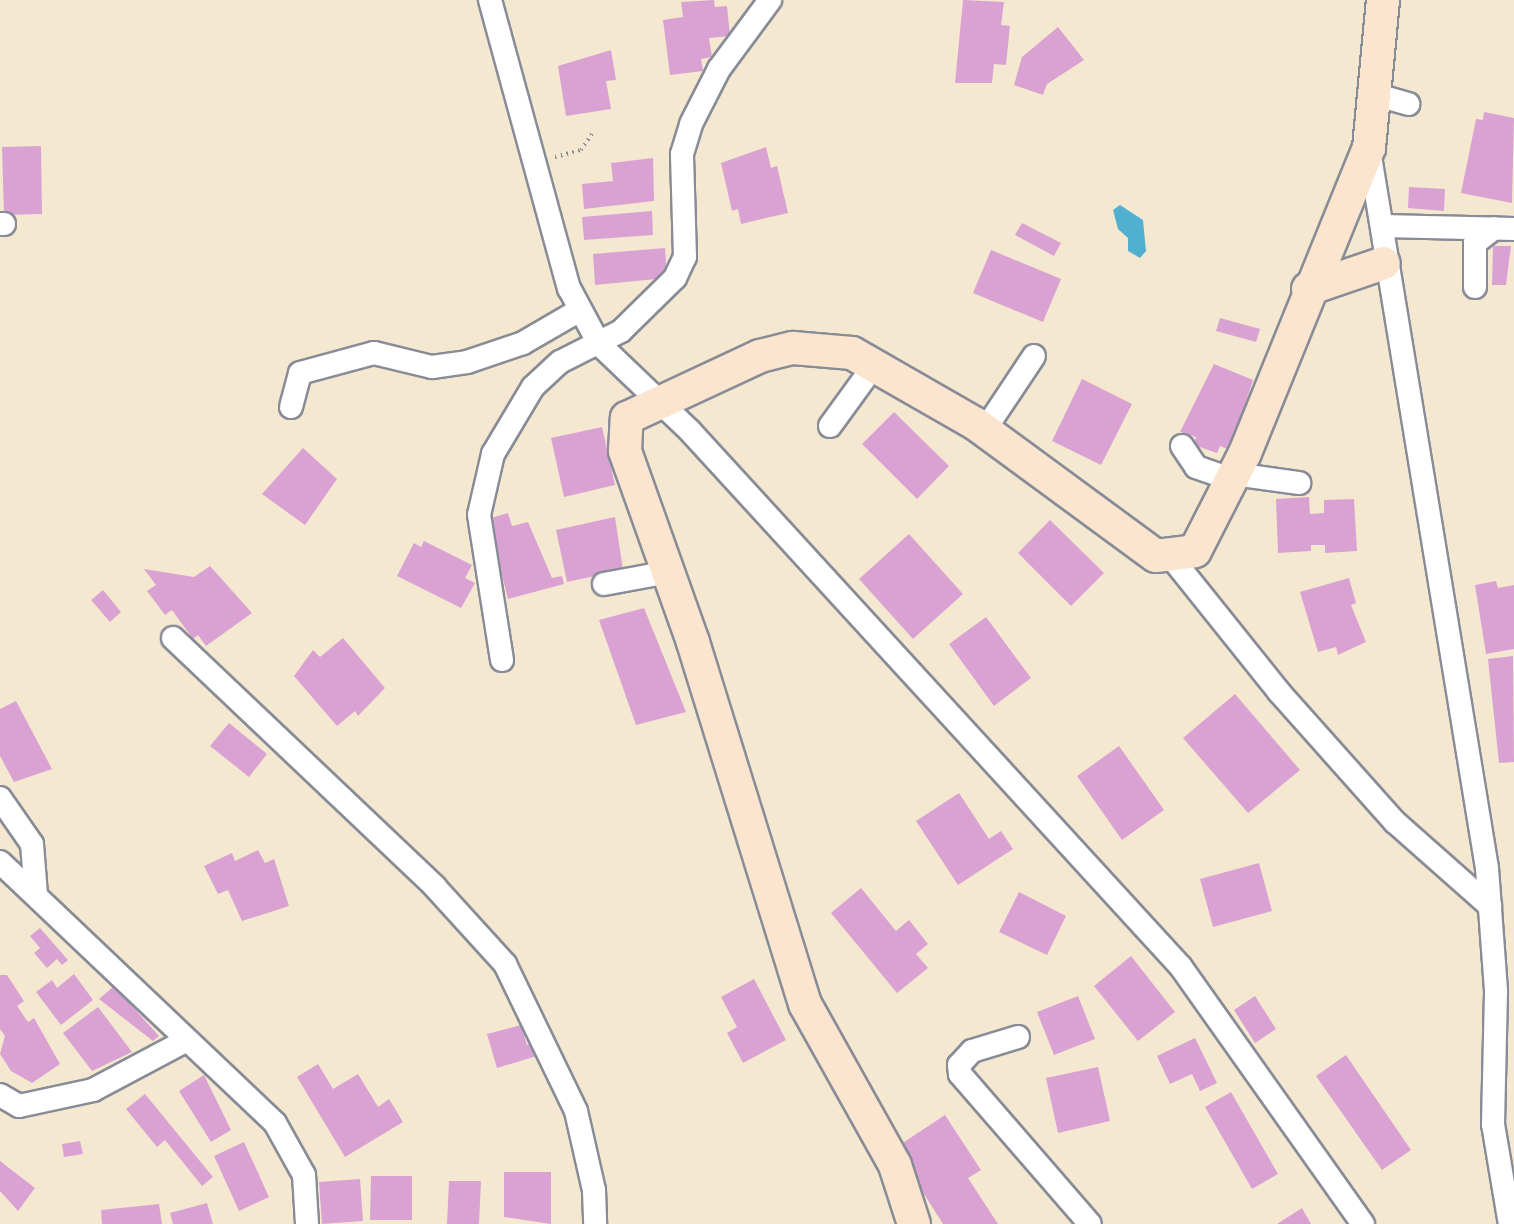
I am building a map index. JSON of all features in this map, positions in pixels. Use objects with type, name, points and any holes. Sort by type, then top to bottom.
[{"type":"main road","points":[[914,1224],[895,1165],[805,1004],[669,572],[623,441],[627,418],[660,399],[722,370],[793,348],[852,353],[875,364],[984,431],[1149,552],[1171,557],[1196,551],[1232,477],[1308,289],[1369,148],[1370,93],[1383,0]]},
{"type":"main road","points":[[1308,289],[1384,263]]},
{"type":"street","points":[[490,0],[569,288],[599,344],[660,399],[1181,967],[1363,1224]]},
{"type":"street","points":[[502,660],[479,515],[493,454],[533,387],[560,362],[621,331],[675,278],[684,257],[682,154],[691,124],[719,69],[770,0]]},
{"type":"street","points":[[1370,93],[1408,104]]},
{"type":"street","points":[[1369,148],[1382,226],[1384,263],[1505,985],[1493,1124],[1510,1224]]},
{"type":"street","points":[[1382,226],[1504,228]]},
{"type":"street","points":[[1475,287],[1475,243],[1504,228]]},
{"type":"street","points":[[291,407],[300,373],[374,353],[432,367],[467,362],[523,344],[580,310]]},
{"type":"street","points":[[984,431],[1034,356]]},
{"type":"street","points":[[830,426],[875,364]]},
{"type":"street","points":[[1182,446],[1196,467],[1232,477],[1299,483]]},
{"type":"street","points":[[1171,557],[1279,692],[1395,822],[1438,866],[1490,906]]},
{"type":"street","points":[[604,584],[669,572]]},
{"type":"street","points":[[173,638],[435,887],[505,964],[576,1111],[594,1190],[595,1224]]},
{"type":"street","points":[[0,798],[32,844],[36,895]]},
{"type":"street","points":[[0,862],[258,1105],[293,1150],[304,1175],[307,1224]]},
{"type":"street","points":[[1018,1037],[972,1051],[959,1065],[960,1074],[1090,1224]]},
{"type":"street","points":[[0,1095],[19,1106],[93,1090],[188,1040]]},
{"type":"path","points":[[534,163],[581,150],[594,131]]},
{"type":"water","points":[[1120,205],[1143,220],[1146,251],[1140,258],[1128,251],[1128,238],[1118,229],[1113,210]]},
{"type":"building","points":[[714,0],[715,7],[727,6],[730,36],[709,38],[712,57],[701,59],[703,71],[670,75],[663,20],[683,17],[681,2]]},
{"type":"building","points":[[963,0],[1004,2],[1001,25],[1010,26],[1006,65],[994,64],[992,83],[955,83]]},
{"type":"building","points":[[1058,27],[1084,60],[1047,84],[1043,95],[1014,85],[1022,57]]},
{"type":"building","points":[[611,50],[616,80],[606,81],[611,109],[566,116],[558,66]]},
{"type":"building","points":[[1484,112],[1514,118],[1512,203],[1461,193],[1476,119],[1483,120]]},
{"type":"building","points":[[41,146],[42,214],[4,215],[2,147]]},
{"type":"building","points":[[766,147],[771,168],[777,166],[788,213],[741,224],[738,209],[732,211],[721,163]]},
{"type":"building","points":[[653,158],[654,201],[584,209],[582,184],[613,181],[611,163]]},
{"type":"building","points":[[1409,187],[1445,189],[1444,211],[1408,208]]},
{"type":"building","points":[[652,211],[653,235],[584,240],[582,217]]},
{"type":"building","points":[[1022,223],[1061,243],[1054,256],[1015,235]]},
{"type":"building","points":[[1493,246],[1511,246],[1506,285],[1492,285]]},
{"type":"building","points":[[665,248],[667,278],[595,285],[593,254]]},
{"type":"building","points":[[991,250],[1061,279],[1043,322],[973,293]]},
{"type":"building","points":[[1220,318],[1260,329],[1256,342],[1216,331]]},
{"type":"building","points":[[1214,364],[1253,380],[1230,450],[1220,446],[1217,453],[1194,445],[1196,437],[1180,432]]},
{"type":"building","points":[[1082,379],[1132,404],[1101,465],[1052,441]]},
{"type":"building","points":[[894,412],[949,466],[917,499],[862,444]]},
{"type":"building","points":[[602,427],[615,485],[564,497],[551,438]]},
{"type":"building","points":[[303,448],[337,479],[305,525],[262,494]]},
{"type":"building","points":[[1309,497],[1310,514],[1324,513],[1324,500],[1354,499],[1357,551],[1325,553],[1325,545],[1311,545],[1311,551],[1278,553],[1276,499]]},
{"type":"building","points":[[508,513],[512,526],[528,522],[552,578],[562,576],[564,584],[508,599],[488,519]]},
{"type":"building","points":[[615,517],[623,570],[567,582],[556,530]]},
{"type":"building","points":[[1050,520],[1104,573],[1071,606],[1018,553]]},
{"type":"building","points":[[909,534],[963,594],[913,639],[859,579]]},
{"type":"building","points":[[424,541],[472,565],[465,578],[475,583],[461,608],[397,576],[414,543],[421,547]]},
{"type":"building","points":[[210,566],[252,613],[206,646],[198,635],[193,639],[172,610],[165,615],[147,591],[156,585],[144,569],[194,577]]},
{"type":"building","points":[[1349,578],[1356,603],[1351,605],[1366,642],[1338,655],[1336,647],[1318,652],[1300,592]]},
{"type":"building","points":[[1496,581],[1498,588],[1514,585],[1514,649],[1486,654],[1475,585]]},
{"type":"building","points":[[103,590],[121,612],[110,622],[91,600]]},
{"type":"building","points":[[644,608],[686,712],[636,725],[599,620]]},
{"type":"building","points":[[986,617],[1031,678],[994,706],[949,644]]},
{"type":"building","points":[[343,638],[385,688],[358,716],[355,711],[337,726],[294,676],[313,650],[320,657]]},
{"type":"building","points":[[1513,656],[1514,762],[1499,763],[1488,659]]},
{"type":"building","points":[[1235,694],[1300,770],[1248,813],[1183,738]]},
{"type":"building","points":[[16,701],[52,769],[14,782],[0,756],[0,709]]},
{"type":"building","points":[[229,723],[267,754],[249,777],[210,746]]},
{"type":"building","points":[[1119,746],[1164,810],[1122,840],[1077,776]]},
{"type":"building","points":[[959,793],[989,839],[1001,831],[1013,849],[958,885],[916,821]]},
{"type":"building","points":[[258,850],[265,863],[274,859],[289,906],[242,921],[228,890],[218,894],[204,866],[232,853],[235,861]]},
{"type":"building","points":[[1259,863],[1272,911],[1213,927],[1200,879]]},
{"type":"building","points":[[861,888],[896,931],[909,920],[928,944],[916,954],[928,968],[897,993],[831,913]]},
{"type":"building","points":[[1019,892],[1066,916],[1047,955],[999,932]]},
{"type":"building","points":[[40,928],[68,960],[62,965],[57,959],[47,968],[34,953],[40,948],[30,936]]},
{"type":"building","points":[[1131,956],[1175,1012],[1138,1041],[1094,986]]},
{"type":"building","points":[[74,974],[93,1000],[61,1025],[36,992],[52,980],[57,988]]},
{"type":"building","points":[[0,975],[7,975],[24,1001],[17,1006],[28,1022],[34,1018],[60,1064],[32,1083],[11,1071],[0,1054],[5,1036],[0,1029]]},
{"type":"building","points":[[754,979],[786,1040],[743,1063],[727,1033],[737,1027],[721,997]]},
{"type":"building","points":[[114,986],[159,1036],[153,1041],[99,999]]},
{"type":"building","points":[[1078,996],[1095,1039],[1054,1055],[1037,1012]]},
{"type":"building","points":[[1255,996],[1276,1029],[1255,1043],[1234,1010]]},
{"type":"building","points":[[98,1007],[132,1052],[92,1071],[63,1033]]},
{"type":"building","points":[[521,1025],[527,1045],[536,1042],[540,1055],[497,1068],[487,1034]]},
{"type":"building","points":[[1195,1038],[1217,1083],[1200,1091],[1192,1074],[1170,1084],[1157,1056]]},
{"type":"building","points":[[1346,1055],[1411,1150],[1382,1170],[1316,1076]]},
{"type":"building","points":[[318,1064],[333,1089],[358,1074],[378,1107],[389,1099],[403,1122],[345,1157],[297,1077]]},
{"type":"building","points":[[1098,1067],[1110,1121],[1058,1133],[1046,1078]]},
{"type":"building","points":[[204,1075],[231,1130],[211,1142],[179,1091]]},
{"type":"building","points":[[1231,1092],[1278,1174],[1252,1189],[1205,1107]]},
{"type":"building","points":[[145,1094],[213,1177],[202,1186],[165,1140],[157,1147],[126,1109]]},
{"type":"building","points":[[945,1115],[981,1170],[968,1178],[998,1224],[943,1224],[895,1148]]},
{"type":"building","points":[[80,1141],[83,1154],[64,1157],[62,1144]]},
{"type":"building","points":[[244,1142],[269,1197],[239,1211],[214,1156]]},
{"type":"building","points":[[0,1161],[35,1188],[18,1211],[0,1191]]},
{"type":"building","points":[[504,1172],[551,1172],[551,1224],[504,1217]]},
{"type":"building","points":[[371,1176],[412,1176],[412,1220],[370,1220]]},
{"type":"building","points":[[360,1179],[363,1221],[322,1224],[319,1182]]},
{"type":"building","points":[[449,1181],[481,1181],[479,1224],[447,1224]]},
{"type":"building","points":[[207,1203],[213,1224],[173,1224],[170,1213]]},
{"type":"building","points":[[159,1204],[162,1224],[102,1224],[101,1210]]},
{"type":"building","points":[[1302,1208],[1311,1224],[1277,1224]]}]
